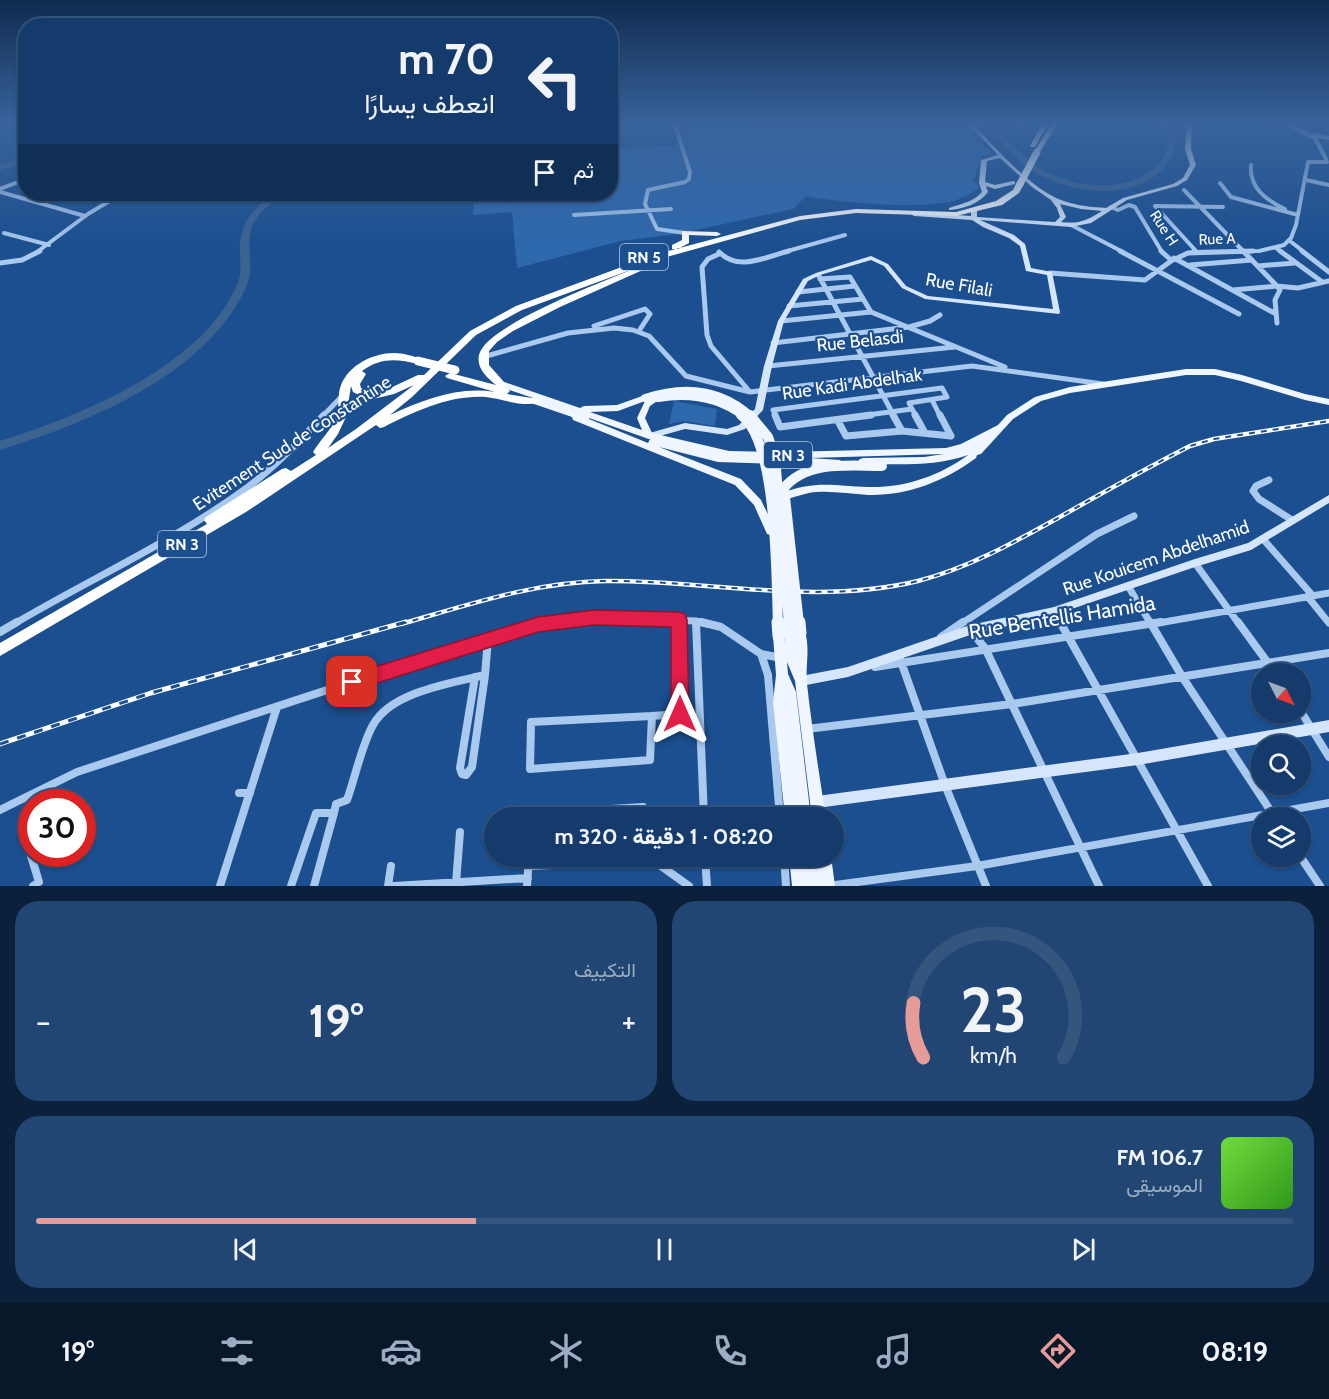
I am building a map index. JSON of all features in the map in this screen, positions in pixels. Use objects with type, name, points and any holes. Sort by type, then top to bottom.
[{"type":"highway","name":"RN 5","points":[[1016,183],[1027,163]]},
{"type":"highway","name":"Evitement Sud de Constantine","points":[[0,643],[153,554],[318,452],[385,407],[464,335],[502,310],[609,269],[674,248],[826,208],[951,210],[992,200],[1016,183]]},
{"type":"highway","name":"Evitement Sud de Constantine","points":[[0,650],[242,509],[360,432],[409,395],[460,344],[491,322],[542,298],[622,268],[812,216],[839,212],[974,214],[1007,198],[1016,183]]},
{"type":"highway","points":[[674,248],[686,241],[685,233],[718,237],[737,235]]},
{"type":"highway","points":[[501,384],[487,373],[483,365],[486,348],[493,341],[537,314],[625,276],[708,245],[718,237]]},
{"type":"highway","points":[[718,237],[719,252]]},
{"type":"highway","points":[[708,245],[714,246],[719,252]]},
{"type":"highway","name":"RN 3","points":[[318,452],[340,420],[345,401],[344,394],[350,378],[371,360],[391,356],[501,384]]},
{"type":"highway","name":"RN 3","points":[[416,363],[375,364],[360,375],[355,384],[356,390],[369,397],[378,396],[421,376]]},
{"type":"highway","name":"RN 3","points":[[453,373],[534,401]]},
{"type":"highway","name":"RN 3","points":[[360,432],[409,410],[454,395],[486,394],[534,401]]},
{"type":"main road","name":"RN 3","points":[[534,401],[693,454],[746,461],[835,462],[943,458],[970,452],[1010,417],[1038,399],[1055,393],[1186,372],[1215,372],[1329,402]]},
{"type":"main road","name":"RN 3","points":[[501,384],[576,408],[649,436],[729,454],[921,453],[963,447],[1001,427]]},
{"type":"main road","points":[[576,408],[618,408],[671,389],[696,390],[716,394],[739,405],[753,414],[762,425],[771,440],[775,457],[792,661],[801,681],[816,807]]},
{"type":"main road","points":[[649,436],[641,418],[647,404],[656,399],[684,394],[715,400],[742,415],[754,427],[763,450],[771,531],[790,633]]},
{"type":"main road","name":"RN 3","points":[[560,411],[593,427],[738,482],[758,503],[771,531]]},
{"type":"main road","points":[[785,496],[807,487],[867,491],[889,490],[918,484],[955,469],[982,450],[1001,427]]},
{"type":"main road","points":[[791,807],[779,702],[781,658],[790,633],[784,488],[787,482],[804,471],[946,463],[973,456]]},
{"type":"main road","points":[[782,675],[790,692],[803,807]]},
{"type":"main road","points":[[797,867],[799,886]]},
{"type":"main road","points":[[809,867],[811,886]]},
{"type":"main road","points":[[819,867],[821,886]]},
{"type":"main road","points":[[825,867],[828,886]]},
{"type":"street","points":[[685,233],[657,229],[647,211],[644,198],[646,191],[685,182],[689,179],[687,163]]},
{"type":"street","points":[[951,210],[979,200],[985,192],[982,183],[984,163]]},
{"type":"street","points":[[1011,163],[1060,207],[1063,217],[1056,224]]},
{"type":"street","points":[[974,214],[1056,224],[1071,225],[1089,222],[1109,208],[1131,197],[1175,185],[1185,179],[1192,163]]},
{"type":"street","points":[[1308,163],[1296,226],[1290,241],[1329,272]]},
{"type":"street","points":[[1251,165],[1249,174],[1251,182],[1262,196],[1298,215]]},
{"type":"street","points":[[1306,180],[1329,185]]},
{"type":"street","points":[[0,191],[18,183]]},
{"type":"street","points":[[982,183],[994,187],[1016,183]]},
{"type":"street","points":[[1220,183],[1231,197],[1298,215]]},
{"type":"street","points":[[1184,190],[1280,290],[1275,300],[1277,323]]},
{"type":"street","points":[[0,191],[18,196]]},
{"type":"street","points":[[1053,199],[1067,204],[1109,208]]},
{"type":"street","points":[[34,201],[85,216]]},
{"type":"street","points":[[0,263],[17,261],[49,245],[85,216],[110,201]]},
{"type":"street","name":"Rue H","points":[[1109,208],[1120,210],[1130,205],[1137,208],[1158,245],[1173,259]]},
{"type":"street","points":[[1196,251],[1155,206],[1223,207]]},
{"type":"street","points":[[574,215],[671,209]]},
{"type":"street","points":[[974,214],[1017,239],[1023,245],[1028,270],[1050,273]]},
{"type":"street","points":[[1071,225],[1239,314]]},
{"type":"street","points":[[4,233],[49,245]]},
{"type":"street","points":[[750,392],[718,357],[707,335],[702,267],[708,258],[719,252],[726,260],[742,264],[845,235]]},
{"type":"street","name":"Rue A","points":[[1050,273],[1145,280],[1173,259],[1196,251],[1276,248],[1290,241]]},
{"type":"street","points":[[1276,248],[1321,281]]},
{"type":"street","name":"Rue Filali","points":[[649,436],[685,426],[727,432],[742,428],[759,410],[773,343],[781,321],[805,280],[871,258],[886,265],[904,287],[927,298],[1057,312],[1050,273]]},
{"type":"street","points":[[1173,259],[1276,314]]},
{"type":"street","points":[[1188,266],[1252,260]]},
{"type":"street","points":[[1258,266],[1295,262]]},
{"type":"street","points":[[871,312],[848,276],[819,276],[902,431]]},
{"type":"street","points":[[1233,290],[1277,286],[1294,290],[1321,281],[1329,281]]},
{"type":"street","points":[[798,292],[855,286]]},
{"type":"street","points":[[789,306],[863,299]]},
{"type":"street","points":[[590,328],[606,320],[645,309],[650,314],[639,332]]},
{"type":"street","points":[[781,321],[871,312],[1013,371]]},
{"type":"street","points":[[773,343],[909,327],[930,321],[940,315]]},
{"type":"street","points":[[483,357],[600,327],[639,332],[649,336],[677,370],[686,376],[750,392],[972,366],[1110,385]]},
{"type":"street","name":"Rue Belasdi","points":[[768,366],[956,346]]},
{"type":"street","name":"Rue Kadi Abdelhak","points":[[838,421],[780,427],[773,410],[942,388],[947,397],[932,400]]},
{"type":"street","points":[[0,632],[159,542],[247,487],[268,470],[344,394]]},
{"type":"street","points":[[912,409],[838,421],[846,436],[902,431],[951,436],[932,400],[909,403],[926,433]]},
{"type":"street","points":[[678,428],[676,436],[681,444]]},
{"type":"street","points":[[1269,480],[1256,486],[1253,491],[1260,499],[1292,520]]},
{"type":"street","name":"Rue Kouicem Abdelhamid","points":[[801,681],[848,672],[899,658],[935,641],[970,630],[1054,611],[1251,546],[1329,499]]},
{"type":"street","points":[[935,641],[1097,534],[1134,516]]},
{"type":"street","points":[[1263,539],[1329,623]]},
{"type":"street","points":[[1195,563],[1269,663],[1329,653]]},
{"type":"street","points":[[1128,586],[1183,678],[1268,807]]},
{"type":"street","name":"Rue Bentellis Hamida","points":[[899,658],[1151,624],[1329,593]]},
{"type":"street","points":[[1054,611],[1208,886]]},
{"type":"street","points":[[0,810],[76,772],[538,624],[578,618],[696,621],[721,627],[761,654],[781,658]]},
{"type":"street","points":[[652,715],[650,760],[530,769],[531,722],[652,715],[680,714],[679,620]]},
{"type":"street","points":[[696,621],[704,807]]},
{"type":"street","points":[[970,630],[985,648],[1046,771],[1099,886]]},
{"type":"street","points":[[475,677],[460,768],[462,774],[466,775],[472,767],[488,639]]},
{"type":"street","points":[[761,654],[768,675],[779,807]]},
{"type":"street","points":[[899,658],[945,785],[986,886]]},
{"type":"street","points":[[808,733],[1251,666]]},
{"type":"street","points":[[314,886],[336,804],[347,800],[373,725],[387,706],[434,687],[485,675]]},
{"type":"street","points":[[220,886],[277,706]]},
{"type":"street","points":[[1309,723],[1329,757]]},
{"type":"street","points":[[836,807],[945,785],[1138,759],[1329,726]]},
{"type":"street","points":[[467,729],[477,729]]},
{"type":"street","points":[[239,793],[250,793]]},
{"type":"street","points":[[1311,807],[1329,803]]},
{"type":"street","points":[[291,886],[316,813],[334,813]]},
{"type":"street","points":[[828,886],[977,866],[1251,820]]},
{"type":"street","points":[[456,883],[459,832]]},
{"type":"street","points":[[388,886],[391,866]]},
{"type":"street","points":[[33,886],[39,882],[34,867]]},
{"type":"street","points":[[394,886],[527,882],[528,867]]},
{"type":"street","points":[[662,867],[689,886]]},
{"type":"street","points":[[705,867],[706,886]]},
{"type":"street","points":[[785,867],[786,886]]},
{"type":"street","points":[[1307,867],[1320,886]]},
{"type":"shaded area","points":[[618,163],[979,163],[973,181],[979,186],[978,189],[957,200],[925,205],[904,205],[860,203],[806,196],[793,209],[677,234],[621,241],[517,268],[512,212],[473,215],[474,201],[618,201]]},
{"type":"shaded area","points":[[674,401],[717,409],[715,426],[683,421],[669,424]]},
{"type":"waterway","points":[[0,168],[13,163]]},
{"type":"waterway","points":[[1028,163],[1050,177],[1066,183],[1101,188],[1130,185],[1152,174],[1163,163]]},
{"type":"waterway","points":[[0,446],[66,423],[102,407],[172,366],[202,341],[226,314],[242,285],[245,268],[245,232],[251,219],[269,201]]},
{"type":"railway","points":[[401,624],[476,602],[527,590],[579,582],[644,582],[801,592],[879,588],[918,581],[955,569],[1007,545],[1190,446],[1214,439],[1329,421]]},
{"type":"railway","points":[[0,744],[151,693],[406,622]]},
{"type":"route","points":[[352,682],[538,624],[594,617],[679,620],[680,714]]}]
